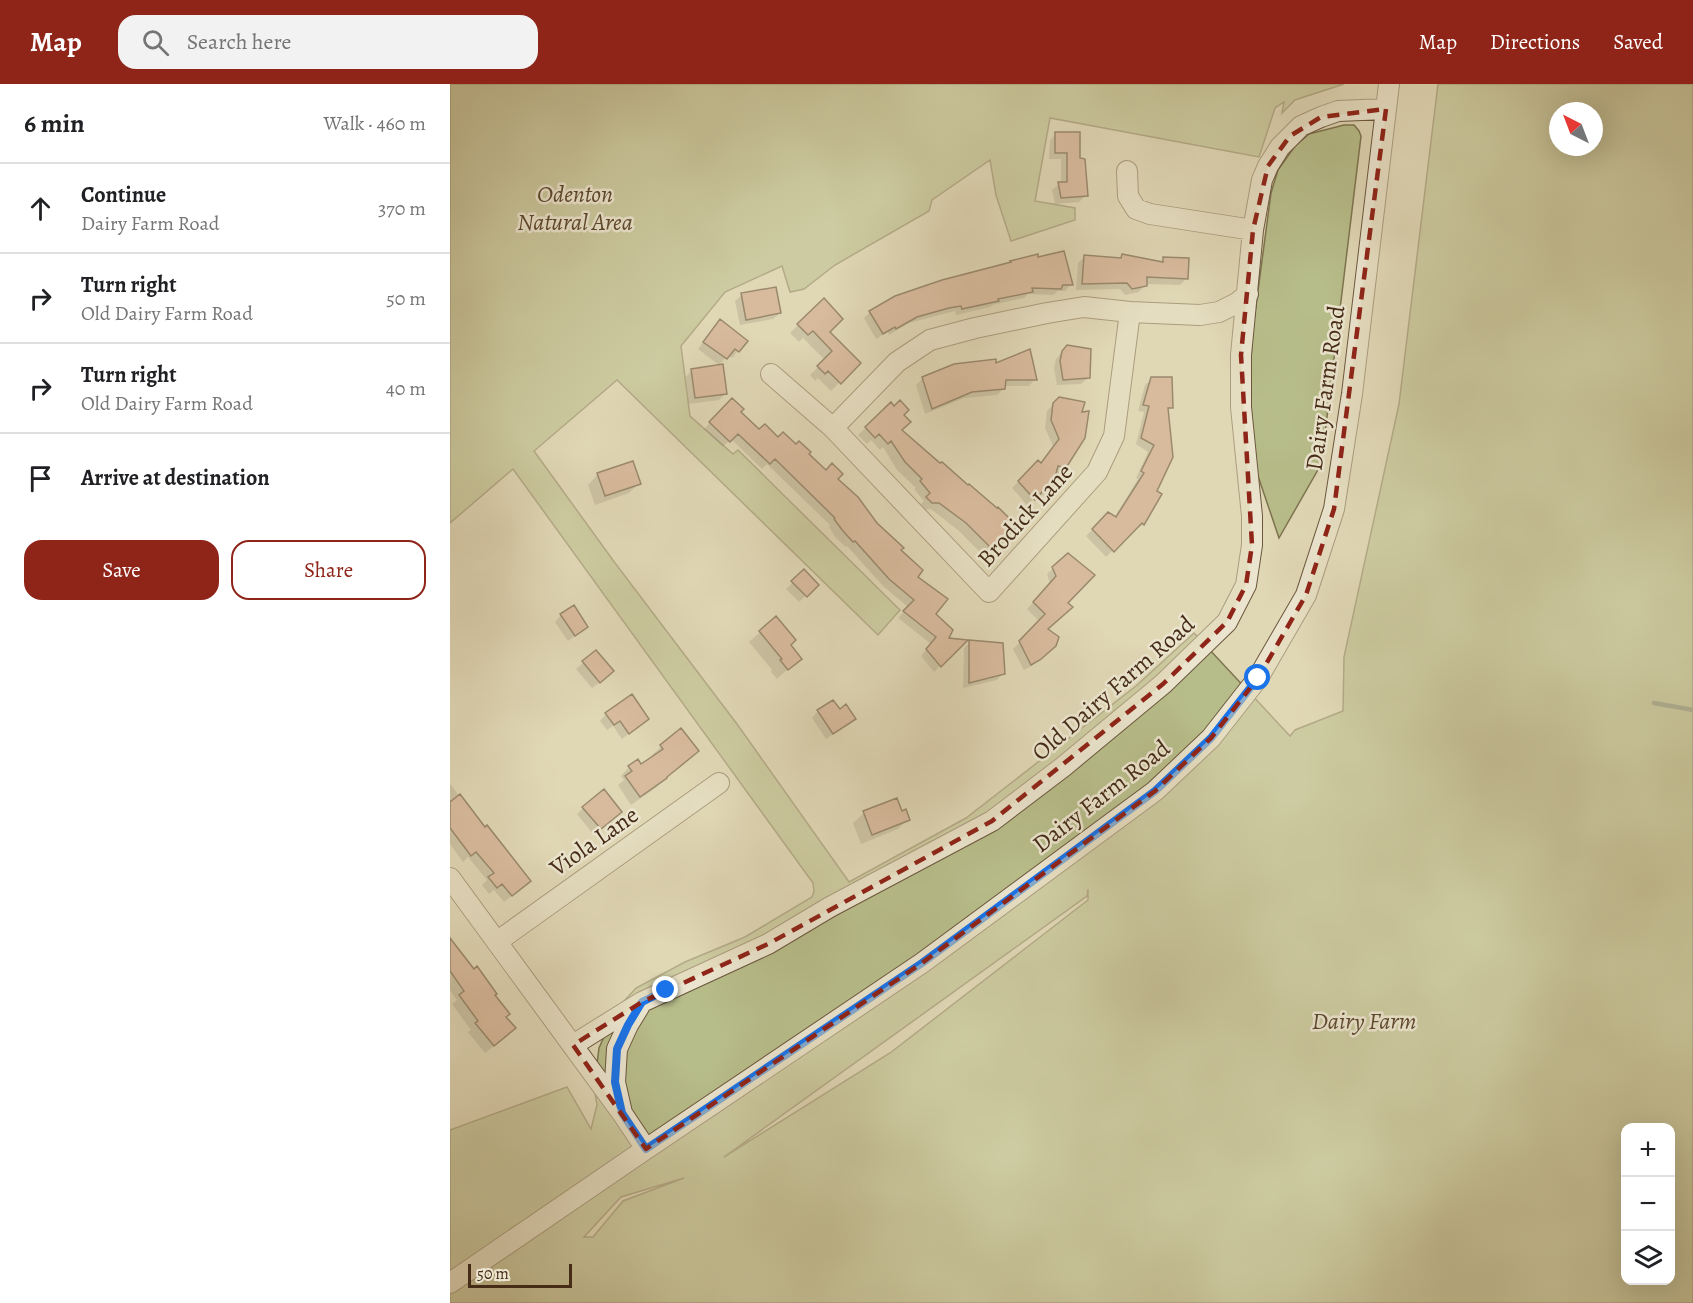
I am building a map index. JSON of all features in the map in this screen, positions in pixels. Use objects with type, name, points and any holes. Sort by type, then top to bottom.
[{"type":"street","name":"Dairy Farm Road","points":[[450,1283],[922,963],[1155,791],[1211,738],[1258,678],[1306,594],[1334,509],[1352,394],[1389,84]]},
{"type":"street","name":"Old Dairy Farm Road","points":[[573,1045],[642,1002],[768,944],[830,907],[992,821],[1063,767],[1163,684],[1227,622],[1246,585],[1252,545],[1252,516],[1241,407],[1241,355],[1253,230],[1262,180],[1268,165],[1280,147],[1301,126],[1338,111],[1386,109]]},
{"type":"street","points":[[1127,171],[1128,196],[1136,209],[1150,214],[1253,230]]},
{"type":"street","points":[[833,428],[897,362],[930,340],[975,328],[1084,307],[1130,312],[1200,315],[1219,312],[1237,303],[1248,294]]},
{"type":"street","name":"Brodick Lane","points":[[771,374],[833,428],[989,592],[1097,472],[1113,436],[1130,312]]},
{"type":"street","name":"Viola Lane","points":[[498,941],[719,783]]},
{"type":"street","points":[[450,878],[498,941],[646,1149]]},
{"type":"street","points":[[622,1113],[615,1082],[617,1049],[642,1002]]},
{"type":"highlighted area","points":[[1386,109],[1334,509],[1306,595],[1258,678],[1211,738],[1155,791],[922,963],[646,1149],[573,1045],[642,1002],[768,944],[992,821],[1163,684],[1227,622],[1246,585],[1252,545],[1241,355],[1253,230],[1268,166],[1290,136],[1321,117]]},
{"type":"green space","name":"Dairy Farm","points":[[450,84],[1344,84],[1295,100],[1282,113],[1284,102],[1275,108],[1259,157],[1050,118],[1035,201],[1075,208],[1075,220],[1011,241],[996,195],[990,160],[932,200],[929,211],[835,265],[804,289],[790,292],[782,266],[725,292],[681,346],[690,416],[733,454],[738,450],[900,610],[878,635],[617,380],[534,451],[615,563],[737,724],[849,882],[966,818],[1136,686],[1194,633],[1290,736],[1295,730],[1343,711],[1344,657],[1399,404],[1438,84],[1693,84],[1693,1303],[450,1303],[450,1130],[567,1087],[591,1129],[597,1105],[594,1087],[599,1048],[616,1010],[636,988],[685,962],[745,937],[812,897],[814,891],[813,883],[513,469],[450,523]],"holes":[[[1088,889],[1088,900],[890,1053],[724,1157],[1087,896]],[[684,1178],[623,1201],[593,1237],[584,1237],[621,1197]]]},
{"type":"green space","points":[[1344,125],[1354,125],[1361,136],[1322,458],[1319,468],[1279,538],[1256,470],[1249,387],[1253,328],[1271,193],[1278,170],[1295,146],[1309,134]]},
{"type":"building","points":[[1055,132],[1080,132],[1080,158],[1085,159],[1088,196],[1061,198],[1058,182],[1067,182],[1067,153],[1055,153]]},
{"type":"building","points":[[1064,251],[1073,285],[1063,285],[1061,289],[1032,288],[1033,292],[998,299],[999,301],[962,309],[961,306],[949,308],[917,317],[883,334],[869,311],[895,296],[942,280],[1038,254],[1038,257]]},
{"type":"building","points":[[1122,254],[1163,262],[1163,257],[1189,258],[1188,279],[1147,277],[1147,286],[1132,289],[1127,283],[1082,284],[1084,255],[1121,258]]},
{"type":"building","points":[[776,287],[781,313],[746,320],[741,293]]},
{"type":"building","points":[[824,298],[843,319],[830,332],[861,363],[841,384],[828,371],[825,374],[817,366],[832,351],[813,331],[808,335],[797,324]]},
{"type":"building","points":[[720,319],[748,341],[739,352],[735,349],[727,359],[703,342]]},
{"type":"building","points":[[1067,345],[1091,349],[1090,378],[1063,380],[1060,361],[1062,351]]},
{"type":"building","points":[[1030,349],[1037,380],[1006,380],[1005,389],[972,392],[932,409],[922,377],[954,364],[996,359],[996,363]]},
{"type":"building","points":[[723,364],[727,394],[695,398],[691,369]]},
{"type":"building","points":[[1151,377],[1172,377],[1173,408],[1168,408],[1173,457],[1157,491],[1162,494],[1144,525],[1142,523],[1114,552],[1092,529],[1108,512],[1116,517],[1144,473],[1141,471],[1154,445],[1141,438],[1149,406],[1143,405]]},
{"type":"building","points":[[1059,397],[1085,402],[1082,412],[1089,411],[1085,438],[1066,468],[1058,466],[1052,489],[1042,492],[1035,500],[1018,481],[1038,460],[1041,463],[1059,439],[1051,420],[1053,403]]},
{"type":"building","points":[[732,398],[744,409],[741,412],[759,429],[765,424],[778,437],[783,432],[796,444],[799,441],[826,470],[832,463],[843,474],[838,479],[858,497],[877,523],[904,548],[901,550],[923,570],[918,577],[948,599],[936,614],[953,630],[949,638],[968,640],[941,667],[926,649],[936,637],[903,611],[914,600],[889,579],[843,531],[835,518],[775,459],[770,464],[738,434],[730,442],[709,422]]},
{"type":"building","points":[[900,400],[909,410],[904,415],[911,422],[902,430],[940,463],[942,462],[998,507],[1017,526],[994,551],[966,523],[939,503],[932,503],[926,497],[930,493],[920,481],[922,479],[905,462],[891,441],[888,444],[879,434],[875,438],[865,427],[891,402],[894,406]]},
{"type":"building","points":[[633,461],[641,484],[605,496],[597,473]]},
{"type":"building","points":[[1068,553],[1095,575],[1068,603],[1073,607],[1048,629],[1059,637],[1056,646],[1031,665],[1019,641],[1045,614],[1033,602],[1056,576],[1052,567]]},
{"type":"building","points":[[804,569],[819,585],[807,597],[791,581]]},
{"type":"building","points":[[574,605],[588,627],[575,636],[560,614]]},
{"type":"building","points":[[776,616],[796,640],[791,645],[802,659],[788,670],[759,631]]},
{"type":"building","points":[[969,640],[1003,643],[1005,674],[969,683]]},
{"type":"building","points":[[596,650],[614,671],[600,683],[582,661]]},
{"type":"building","points":[[632,694],[649,719],[629,734],[620,721],[614,725],[605,713]]},
{"type":"building","points":[[833,700],[840,709],[846,704],[856,719],[833,734],[817,710]]},
{"type":"building","points":[[681,728],[699,751],[640,797],[625,776],[632,771],[628,766],[638,759],[641,764],[663,749],[660,745]]},
{"type":"building","points":[[604,789],[622,812],[601,829],[582,807]]},
{"type":"building","points":[[460,794],[531,881],[512,896],[502,884],[497,888],[488,877],[494,873],[476,852],[471,856],[450,828],[450,802]]},
{"type":"building","points":[[897,798],[902,811],[906,809],[910,820],[872,835],[863,811]]},
{"type":"building","points":[[450,938],[474,969],[477,966],[510,1014],[506,1017],[516,1028],[494,1046],[475,1023],[478,1021],[459,995],[464,991],[450,971]]},
{"type":"waterway","points":[[1654,703],[1693,710]]},
{"type":"route","points":[[666,990],[642,1002],[617,1049],[615,1082],[622,1113],[646,1149],[922,963],[1155,791],[1211,738],[1258,678]]},
{"type":"park label","name":"Odenton Natural Area","points":[[575,208]]}]
